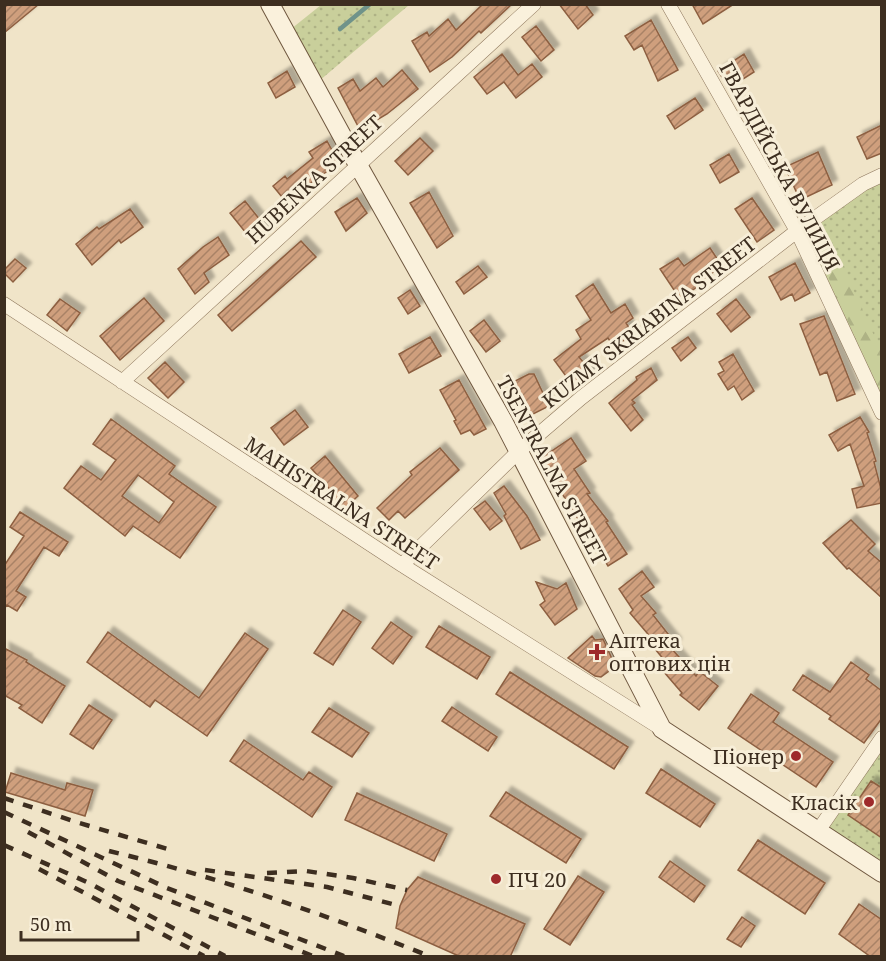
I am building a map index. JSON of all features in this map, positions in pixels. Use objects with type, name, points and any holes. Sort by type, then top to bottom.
[{"type":"main road","name":"TSENTRALNA STREET","points":[[270,4],[503,421],[662,729],[882,873]]},
{"type":"street","name":"HUBENKA STREET","points":[[122,382],[534,4]]},
{"type":"street","name":"ГВАРДІЙСЬКА ВУЛИЦЯ","points":[[668,4],[797,231],[882,413]]},
{"type":"street","name":"KUZMY SKRIABINA STREET","points":[[402,565],[518,452],[581,398],[797,231],[862,184],[882,175]]},
{"type":"street","name":"MAHISTRALNA STREET","points":[[4,304],[402,565],[662,729]]},
{"type":"street","points":[[818,831],[882,738]]},
{"type":"green space","points":[[321,5],[409,5],[319,81],[291,29]]},
{"type":"green space","points":[[881,175],[881,413],[797,231]]},
{"type":"green space","points":[[826,229],[881,351],[881,395],[810,236]]},
{"type":"green space","points":[[881,738],[881,866],[821,826]]},
{"type":"building","points":[[9,4],[39,4],[4,33],[4,8]]},
{"type":"building","points":[[483,4],[512,4],[481,33],[479,31],[452,57],[430,72],[412,41],[427,32],[429,36],[448,19],[456,30]]},
{"type":"building","points":[[559,4],[585,4],[593,15],[578,29]]},
{"type":"building","points":[[692,4],[734,4],[703,24]]},
{"type":"building","points":[[651,20],[678,70],[658,81],[642,45],[634,50],[625,36]]},
{"type":"building","points":[[536,26],[554,50],[541,61],[522,37]]},
{"type":"building","points":[[502,54],[518,75],[532,64],[542,77],[516,98],[504,82],[487,94],[474,77]]},
{"type":"building","points":[[744,54],[754,72],[729,88],[718,71]]},
{"type":"building","points":[[402,70],[418,89],[387,114],[360,130],[338,88],[353,79],[360,91],[376,78],[383,87]]},
{"type":"building","points":[[287,71],[295,87],[276,98],[268,83]]},
{"type":"building","points":[[695,98],[703,110],[675,129],[667,116]]},
{"type":"building","points":[[882,125],[882,153],[867,159],[857,137]]},
{"type":"building","points":[[420,138],[433,151],[408,175],[395,161]]},
{"type":"building","points":[[327,141],[339,163],[298,192],[303,198],[291,208],[273,186],[285,176],[287,179],[313,158],[309,152]]},
{"type":"building","points":[[818,152],[832,185],[800,200],[785,167]]},
{"type":"building","points":[[729,154],[739,172],[720,183],[710,165]]},
{"type":"building","points":[[429,192],[453,236],[437,248],[410,203]]},
{"type":"building","points":[[357,198],[367,213],[346,231],[335,212]]},
{"type":"building","points":[[752,198],[774,230],[757,242],[735,209]]},
{"type":"building","points":[[245,201],[268,230],[254,243],[230,213]]},
{"type":"building","points":[[130,209],[143,227],[121,243],[119,240],[92,265],[76,244],[97,227],[99,229]]},
{"type":"building","points":[[218,237],[229,255],[204,273],[209,282],[195,294],[178,269]]},
{"type":"building","points":[[301,241],[316,257],[232,331],[218,315]]},
{"type":"building","points":[[710,248],[722,266],[696,284],[697,287],[680,299],[660,269],[678,258],[684,266]]},
{"type":"building","points":[[15,259],[26,268],[13,282],[4,270]]},
{"type":"building","points":[[795,263],[810,293],[795,301],[792,294],[781,300],[769,277]]},
{"type":"building","points":[[478,266],[487,277],[464,294],[456,282]]},
{"type":"building","points":[[593,284],[611,313],[625,304],[633,318],[626,323],[633,334],[614,347],[608,338],[579,357],[592,373],[574,387],[554,360],[581,339],[576,330],[591,320],[576,296]]},
{"type":"building","points":[[410,290],[420,306],[408,314],[398,298]]},
{"type":"building","points":[[144,298],[164,321],[120,360],[100,336]]},
{"type":"building","points":[[60,299],[80,313],[67,331],[47,315]]},
{"type":"building","points":[[736,299],[750,317],[731,332],[717,314]]},
{"type":"building","points":[[824,316],[855,394],[837,401],[827,372],[820,375],[800,324]]},
{"type":"building","points":[[484,320],[500,341],[486,352],[470,331]]},
{"type":"building","points":[[430,337],[441,356],[409,373],[399,354]]},
{"type":"building","points":[[688,337],[696,348],[681,361],[672,348]]},
{"type":"building","points":[[733,354],[754,391],[742,400],[734,386],[728,390],[718,374],[724,371],[719,362]]},
{"type":"building","points":[[165,362],[184,382],[168,398],[148,378]]},
{"type":"building","points":[[651,368],[657,380],[632,400],[635,403],[632,405],[643,420],[631,431],[609,403],[637,380],[636,377]]},
{"type":"building","points":[[534,374],[549,406],[529,416],[513,382]]},
{"type":"building","points":[[459,380],[486,429],[474,435],[470,430],[461,434],[440,390]]},
{"type":"building","points":[[295,410],[308,427],[284,445],[271,428]]},
{"type":"building","points":[[860,417],[869,432],[867,433],[876,461],[874,462],[882,493],[882,503],[857,508],[852,489],[864,486],[850,444],[838,451],[829,435]]},
{"type":"building","points":[[111,419],[175,466],[169,474],[216,507],[180,558],[133,526],[125,536],[64,488],[81,466],[101,480],[116,460],[93,444]],"holes":[[[138,475],[174,502],[159,523],[122,496]]]},
{"type":"building","points":[[571,438],[586,461],[574,469],[590,493],[587,494],[608,521],[606,522],[627,554],[608,566],[540,459]]},
{"type":"building","points":[[440,448],[459,470],[405,518],[398,511],[389,520],[377,508],[412,475],[410,472]]},
{"type":"building","points":[[325,456],[358,496],[343,510],[331,496],[334,494],[311,468]]},
{"type":"building","points":[[504,486],[527,516],[540,540],[521,549],[494,493]]},
{"type":"building","points":[[485,501],[502,521],[490,530],[474,509]]},
{"type":"building","points":[[20,512],[68,542],[59,556],[44,547],[16,591],[26,597],[17,611],[7,605],[4,609],[4,566],[24,536],[10,527]]},
{"type":"building","points":[[851,520],[875,544],[868,551],[882,563],[882,598],[849,568],[847,569],[823,543]]},
{"type":"building","points":[[642,571],[654,587],[641,596],[656,613],[653,615],[676,644],[671,648],[696,676],[699,671],[718,686],[699,710],[680,695],[682,693],[664,672],[670,667],[650,643],[653,640],[630,613],[633,610],[619,589]]},
{"type":"building","points":[[536,582],[557,589],[566,583],[577,609],[555,625],[540,605],[545,601]]},
{"type":"building","points":[[343,610],[361,622],[333,665],[314,653]]},
{"type":"building","points":[[391,622],[412,637],[393,664],[372,648]]},
{"type":"building","points":[[439,626],[490,657],[477,679],[426,647]]},
{"type":"building","points":[[108,632],[199,698],[245,633],[268,649],[207,736],[155,700],[150,707],[87,662]]},
{"type":"building","points":[[592,636],[595,640],[603,639],[613,661],[609,671],[601,677],[595,676],[568,658]]},
{"type":"building","points":[[4,648],[27,660],[26,662],[65,686],[42,723],[19,708],[22,705],[4,695]]},
{"type":"building","points":[[851,662],[869,675],[866,679],[882,691],[882,718],[864,743],[829,719],[831,716],[793,690],[803,675],[830,692]]},
{"type":"building","points":[[510,672],[628,747],[614,769],[496,694]]},
{"type":"building","points":[[751,694],[779,713],[773,722],[833,762],[816,787],[728,728]]},
{"type":"building","points":[[89,705],[112,720],[93,749],[70,734]]},
{"type":"building","points":[[452,707],[497,737],[488,751],[442,721]]},
{"type":"building","points":[[329,708],[369,733],[352,757],[312,732]]},
{"type":"building","points":[[244,740],[303,780],[309,772],[332,787],[312,817],[230,761]]},
{"type":"building","points":[[661,769],[715,804],[700,827],[646,793]]},
{"type":"building","points":[[11,773],[65,790],[67,783],[93,790],[85,816],[5,792]]},
{"type":"building","name":"Класік","points":[[871,781],[882,788],[882,838],[848,815]]},
{"type":"building","points":[[506,792],[581,839],[566,863],[490,816]]},
{"type":"building","points":[[357,793],[447,834],[434,861],[345,820]]},
{"type":"building","points":[[758,840],[825,883],[805,914],[738,870]]},
{"type":"building","points":[[670,861],[705,886],[694,902],[659,877]]},
{"type":"building","points":[[578,876],[604,892],[570,945],[544,929]]},
{"type":"building","points":[[418,877],[525,924],[510,957],[461,957],[396,928],[400,906],[407,890]]},
{"type":"building","points":[[859,904],[882,920],[882,957],[871,957],[839,934]]},
{"type":"building","points":[[742,917],[755,926],[741,947],[727,939]]},
{"type":"waterway","points":[[340,29],[370,4]]},
{"type":"railway","points":[[4,798],[171,850]]},
{"type":"railway","points":[[4,812],[167,888],[344,956]]},
{"type":"railway","points":[[28,832],[118,881],[313,956]]},
{"type":"railway","points":[[4,845],[89,883],[225,956]]},
{"type":"railway","points":[[109,851],[190,872],[270,898],[429,956]]},
{"type":"railway","points":[[39,869],[204,956]]},
{"type":"railway","points":[[205,870],[327,887],[400,906]]},
{"type":"railway","points":[[267,873],[306,871],[353,878],[407,890]]},
{"type":"place","name":"Аптека оптових цін","points":[[597,652]]},
{"type":"place","name":"Піонер","points":[[796,756]]},
{"type":"place","name":"Класік","points":[[869,802]]},
{"type":"place","name":"ПЧ 20","points":[[496,879]]}]
